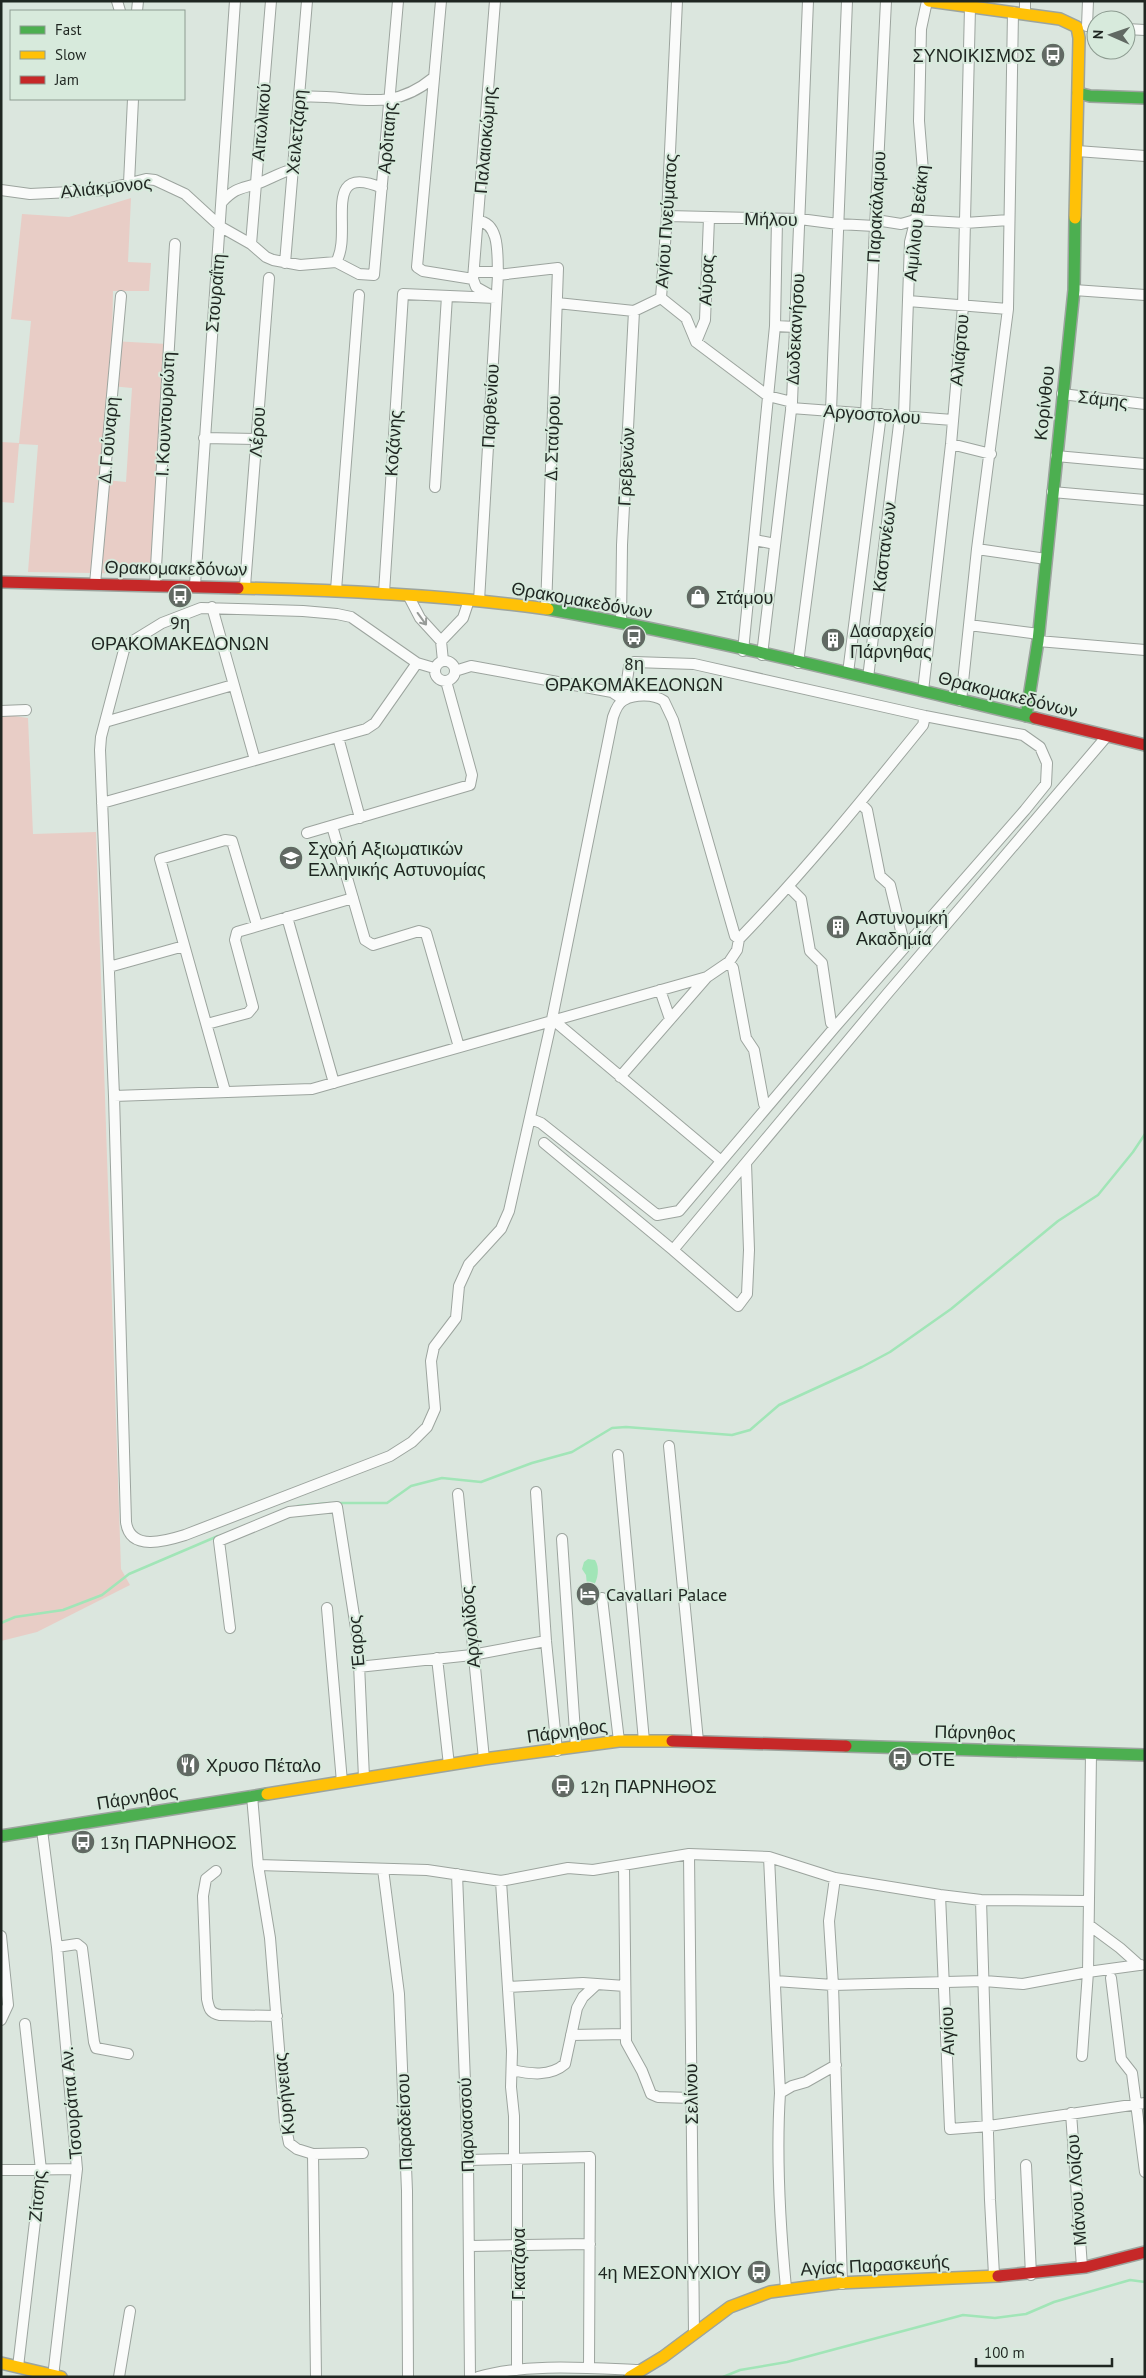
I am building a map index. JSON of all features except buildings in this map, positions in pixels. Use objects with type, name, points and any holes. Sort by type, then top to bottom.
[{"type":"main road","points":[[928,1],[1060,19],[1086,26]]},
{"type":"main road","name":"Κορίνθου","points":[[1026,716],[1038,637],[1074,290],[1079,38],[1086,28]]},
{"type":"main road","points":[[1078,93],[1090,96],[1145,98]]},
{"type":"main road","name":"Θρακομακεδόνων","points":[[1,582],[245,586],[336,590],[474,600],[546,609],[621,622],[762,656],[868,678],[1145,745]]},
{"type":"main road","name":"Πάρνηθος","points":[[1,1836],[484,1759],[557,1751],[619,1741],[698,1741],[1145,1755]]},
{"type":"main road","name":"Αγίας Παρασκευής","points":[[634,2374],[663,2357],[739,2302],[786,2288],[994,2275],[1031,2275],[1082,2267],[1145,2252]]},
{"type":"main road","points":[[1,2363],[56,2376]]},
{"type":"street","name":"Στουραΐτη","points":[[195,585],[235,1]]},
{"type":"street","name":"Αιτωλικού","points":[[251,244],[271,1]]},
{"type":"street","name":"Χειλετζαρη","points":[[285,263],[307,1]]},
{"type":"street","name":"Αρδιταης","points":[[336,262],[359,274],[374,274],[398,1]]},
{"type":"street","points":[[432,1],[440,14]]},
{"type":"street","points":[[441,1],[418,269],[474,276],[498,273]]},
{"type":"street","name":"Παλαιοκώμης","points":[[474,276],[495,1]]},
{"type":"street","name":"Αγίου Πνεύματος","points":[[677,1],[667,216],[661,298],[686,318],[696,342]]},
{"type":"street","name":"Δωδεκανήσου","points":[[762,656],[791,405],[796,327],[808,1]]},
{"type":"street","points":[[798,663],[831,411],[847,1]]},
{"type":"street","name":"Παρακάλαμου","points":[[866,413],[886,1]]},
{"type":"street","name":"Αιμίλιου Βεάκη","points":[[902,416],[910,242],[923,171],[919,122],[920,47],[921,29],[928,1]]},
{"type":"street","points":[[1025,1],[1025,14]]},
{"type":"street","name":"Αλιάρτου","points":[[922,691],[952,444],[963,306],[970,7]]},
{"type":"street","points":[[961,700],[977,549],[991,454],[1008,309],[1013,12]]},
{"type":"street","points":[[299,97],[390,101],[416,91],[433,78]]},
{"type":"street","points":[[129,183],[133,100]]},
{"type":"street","points":[[1077,151],[1145,156]]},
{"type":"street","points":[[222,202],[241,187],[256,184],[276,174],[293,169]]},
{"type":"street","name":"Αλιάκμονος","points":[[1,190],[30,194],[103,190],[146,179],[165,182],[185,194],[220,227],[251,244],[266,257],[285,263]]},
{"type":"street","points":[[285,263],[336,262],[340,251],[343,222],[340,203],[346,188],[351,183],[367,182],[382,188]]},
{"type":"street","name":"Μήλου","points":[[667,216],[800,219],[838,224],[901,224],[915,220],[965,223],[1010,220]]},
{"type":"street","name":"Αύρας","points":[[696,342],[705,320],[710,218]]},
{"type":"street","name":"Δωδεκανήσου","points":[[743,651],[775,326],[778,219]]},
{"type":"street","name":"Παρθενίου","points":[[474,600],[498,273],[495,237],[491,227],[485,222],[478,221]]},
{"type":"street","name":"Ι. Κουντουριώτη","points":[[155,584],[175,244]]},
{"type":"street","name":"Δ. Σταύρου","points":[[498,273],[558,268],[546,609]]},
{"type":"street","points":[[474,276],[476,287],[496,298]]},
{"type":"street","name":"Λέρου","points":[[245,586],[268,278]]},
{"type":"street","points":[[1074,290],[1145,295]]},
{"type":"street","points":[[336,590],[359,294]]},
{"type":"street","name":"Κοζάνης","points":[[384,593],[403,294],[447,296]]},
{"type":"street","name":"Δ. Γούναρη","points":[[95,584],[121,296]]},
{"type":"street","points":[[435,487],[447,296],[496,298]]},
{"type":"street","points":[[557,303],[634,311],[661,298]]},
{"type":"street","points":[[908,302],[1008,309]]},
{"type":"street","name":"Γρεβενών","points":[[621,622],[623,536],[634,311]]},
{"type":"street","points":[[775,326],[796,327]]},
{"type":"street","points":[[696,342],[768,396],[791,405]]},
{"type":"street","name":"Σάμης","points":[[1062,394],[1145,404]]},
{"type":"street","name":"Αργοστολου","points":[[791,405],[831,411],[953,420]]},
{"type":"street","points":[[848,674],[881,414]]},
{"type":"street","name":"Καστανέων","points":[[868,678],[902,416]]},
{"type":"street","points":[[204,438],[256,439]]},
{"type":"street","points":[[952,444],[991,454]]},
{"type":"street","points":[[1056,456],[1145,464]]},
{"type":"street","points":[[1052,492],[1145,500]]},
{"type":"street","points":[[755,540],[775,544]]},
{"type":"street","points":[[977,549],[1046,559]]},
{"type":"street","points":[[408,595],[420,618],[441,641],[443,661]]},
{"type":"street","points":[[441,641],[463,618],[474,600]]},
{"type":"street","points":[[212,607],[255,760]]},
{"type":"street","points":[[434,668],[417,663],[357,621],[345,615],[212,607],[195,610],[171,619],[127,646],[100,743],[114,1096],[126,1522],[133,1536],[148,1542],[165,1541],[185,1535],[390,1456],[412,1442],[427,1427],[435,1409],[431,1354],[434,1347],[456,1318],[459,1286],[470,1264],[502,1229],[509,1211],[531,1119],[613,717],[616,708],[624,700],[650,695],[664,701],[673,720],[736,936],[739,939]]},
{"type":"street","points":[[969,625],[1038,637],[1145,650]]},
{"type":"street","points":[[443,661],[450,662],[455,671],[453,677],[446,681],[437,678],[434,668],[443,661]]},
{"type":"street","points":[[531,1119],[541,1123],[657,1215],[679,1211],[720,1160],[1046,784],[1047,763],[1040,747],[1023,735],[925,716],[694,664],[634,662],[629,667],[624,700]]},
{"type":"street","points":[[102,803],[371,726],[417,663]]},
{"type":"street","points":[[455,671],[471,666],[612,692],[624,700]]},
{"type":"street","points":[[307,833],[470,785],[472,775],[446,681]]},
{"type":"street","points":[[105,722],[233,685]]},
{"type":"street","points":[[1,710],[26,710]]},
{"type":"street","points":[[620,1077],[707,977],[729,962],[737,950],[739,939],[789,887],[860,803],[923,725],[925,716]]},
{"type":"street","points":[[673,1250],[1107,736]]},
{"type":"street","points":[[338,737],[360,818]]},
{"type":"street","points":[[860,803],[867,810],[880,876],[890,885],[905,947]]},
{"type":"street","points":[[332,826],[365,940],[370,945],[419,931],[426,933],[459,1047]]},
{"type":"street","points":[[225,1091],[160,859],[225,840],[232,841],[256,925]]},
{"type":"street","points":[[789,887],[800,900],[810,951],[822,963],[831,1023],[835,1027]]},
{"type":"street","points":[[207,1024],[252,1011],[253,1004],[235,935],[240,930],[353,898]]},
{"type":"street","points":[[287,917],[334,1083]]},
{"type":"street","points":[[109,967],[184,946]]},
{"type":"street","points":[[729,962],[733,968],[746,1038],[754,1050],[764,1104],[767,1107]]},
{"type":"street","points":[[114,1096],[302,1090],[334,1083],[552,1019],[707,977]]},
{"type":"street","points":[[660,990],[670,1019]]},
{"type":"street","points":[[552,1019],[720,1160]]},
{"type":"street","points":[[544,1143],[738,1306],[747,1294],[749,1250],[746,1163]]},
{"type":"street","points":[[668,1446],[698,1741]]},
{"type":"street","points":[[618,1455],[644,1741]]},
{"type":"street","points":[[536,1492],[546,1641],[557,1751]]},
{"type":"street","name":"Αργολίδος","points":[[458,1494],[472,1655],[484,1759]]},
{"type":"street","name":"Έαρος","points":[[230,1628],[219,1541],[289,1512],[338,1506],[358,1641],[364,1778]]},
{"type":"street","points":[[562,1540],[576,1747]]},
{"type":"street","points":[[602,1598],[619,1741]]},
{"type":"street","points":[[327,1608],[342,1782]]},
{"type":"street","points":[[358,1667],[472,1655],[546,1641]]},
{"type":"street","points":[[437,1658],[449,1765]]},
{"type":"street","points":[[1082,2056],[1088,1972],[1090,1754]]},
{"type":"street","name":"Κυρήνειας","points":[[252,1796],[258,1865],[270,1938],[285,2123],[289,2143],[298,2149],[314,2154],[316,2377]]},
{"type":"street","name":"Τσουράπα Αν.","points":[[42,1830],[57,1947],[77,2169],[56,2376]]},
{"type":"street","points":[[258,1865],[427,1870],[501,1881],[568,1868],[593,1870],[689,1854],[769,1857],[835,1878],[940,1895],[981,1900],[1088,1901]]},
{"type":"street","name":"Σελίνου","points":[[689,1854],[694,2334]]},
{"type":"street","points":[[769,1857],[780,2093],[779,2138],[786,2288]]},
{"type":"street","points":[[624,1864],[626,2042],[642,2071],[651,2094],[658,2097],[691,2098]]},
{"type":"street","name":"Παραδείσου","points":[[382,1869],[399,1994],[407,2191],[408,2377]]},
{"type":"street","points":[[216,1871],[206,1879],[203,1896],[209,2010],[213,2014],[220,2015],[277,2016]]},
{"type":"street","name":"Παρνασσού","points":[[457,1874],[468,2160],[470,2377]]},
{"type":"street","points":[[835,1878],[829,1921],[836,2065],[842,2284]]},
{"type":"street","name":"Γκατζανα","points":[[501,1881],[516,2159],[518,2245],[517,2370]]},
{"type":"street","name":"Αιγίου","points":[[940,1895],[946,1982],[950,2129],[989,2126]]},
{"type":"street","points":[[981,1900],[994,2275]]},
{"type":"street","points":[[1089,1925],[1142,1965]]},
{"type":"street","points":[[1,1936],[8,2005],[1,2020]]},
{"type":"street","points":[[57,1947],[77,1944],[82,1948],[96,2048],[128,2054]]},
{"type":"street","points":[[775,1981],[833,1985],[984,1981],[1023,1984],[1088,1972],[1142,1965]]},
{"type":"street","points":[[1111,1978],[1121,2059],[1132,2073],[1140,2103],[1145,2172]]},
{"type":"street","points":[[508,1987],[597,1984],[625,1986]]},
{"type":"street","points":[[512,2070],[534,2074],[549,2073],[565,2064],[577,2008],[583,1997],[597,1984]]},
{"type":"street","name":"Ζίτσης","points":[[18,2367],[42,2170],[25,2024]]},
{"type":"street","points":[[571,2035],[626,2034]]},
{"type":"street","points":[[780,2093],[792,2086],[806,2082],[836,2065]]},
{"type":"street","points":[[989,2126],[1140,2103]]},
{"type":"street","name":"Μάνου Λοίζου","points":[[1071,2113],[1082,2267]]},
{"type":"street","points":[[314,2154],[363,2153]]},
{"type":"street","points":[[468,2160],[590,2158],[589,2368]]},
{"type":"street","points":[[1026,2165],[1031,2275]]},
{"type":"street","points":[[1,2170],[77,2169]]},
{"type":"street","points":[[470,2246],[590,2244]]},
{"type":"street","points":[[119,2377],[130,2311]]},
{"type":"street","points":[[478,2377],[498,2371],[589,2368],[634,2374]]},
{"type":"shaded area","points":[[131,198],[128,262],[151,263],[149,291],[113,291],[112,341],[167,344],[153,574],[28,572],[38,445],[19,444],[14,503],[1,502],[1,442],[19,443],[31,321],[11,319],[22,214],[69,217]],"holes":[[[111,386],[132,388],[126,482],[105,480]]]},
{"type":"shaded area","points":[[1,714],[28,718],[33,834],[96,832],[121,1569],[130,1585],[37,1632],[1,1641]]},
{"type":"shaded area","points":[[588,1559],[595,1560],[598,1566],[597,1577],[593,1587],[587,1586],[586,1575],[582,1569],[584,1562]]},
{"type":"waterway","points":[[338,1503],[387,1503],[411,1486],[442,1478],[481,1482],[532,1463],[572,1452],[612,1428],[626,1427],[732,1435],[750,1430],[779,1405],[890,1352],[951,1309],[1058,1221],[1098,1195],[1145,1134]]},
{"type":"waterway","points":[[298,1506],[330,1503]]},
{"type":"waterway","points":[[1,1623],[15,1617],[63,1610],[102,1595],[129,1574],[218,1536]]},
{"type":"waterway","points":[[723,2377],[740,2370],[787,2362],[963,2315],[995,2318],[1026,2314],[1054,2302],[1130,2280],[1145,2282]]},
{"type":"traffic: fast","points":[[1078,93],[1090,96],[1145,98]]},
{"type":"traffic: fast","points":[[1026,716],[1038,641],[1074,290],[1075,218]]},
{"type":"traffic: fast","points":[[548,609],[731,646],[1035,718]]},
{"type":"traffic: fast","points":[[846,1746],[1145,1755]]},
{"type":"traffic: fast","points":[[1,1836],[267,1794]]},
{"type":"traffic: slow","points":[[929,1],[1060,19],[1077,27],[1079,38],[1075,218]]},
{"type":"traffic: slow","points":[[238,588],[393,594],[471,600],[548,609]]},
{"type":"traffic: slow","points":[[267,1794],[484,1759],[619,1741],[672,1741]]},
{"type":"traffic: slow","points":[[630,2377],[663,2357],[730,2307],[770,2292],[838,2283],[998,2276]]},
{"type":"traffic: slow","points":[[1,2363],[61,2377]]},
{"type":"traffic: jam","points":[[1,582],[238,588]]},
{"type":"traffic: jam","points":[[1035,718],[1145,745]]},
{"type":"traffic: jam","points":[[672,1741],[846,1746]]},
{"type":"traffic: jam","points":[[998,2276],[1086,2267],[1145,2252]]},
{"type":"place","name":"ΣΥΝΟΙΚΙΣΜΟΣ","points":[[1053,55]]},
{"type":"place","name":"9η ΘΡΑΚΟΜΑΚΕΔΟΝΩΝ","points":[[180,596]]},
{"type":"place","name":"Στάμου","points":[[698,597]]},
{"type":"place","name":"8η ΘΡΑΚΟΜΑΚΕΔΟΝΩΝ","points":[[634,637]]},
{"type":"place","name":"Δασαρχείο Πάρνηθας","points":[[833,640]]},
{"type":"place","name":"Σχολή Αξιωματικών Ελληνικής Αστυνομίας","points":[[291,858]]},
{"type":"place","name":"Αστυνομική Ακαδημία","points":[[838,927]]},
{"type":"place","name":"Cavallari Palace","points":[[588,1594]]},
{"type":"place","name":"ΟΤΕ","points":[[900,1759]]},
{"type":"place","name":"Χρυσο Πέταλο","points":[[188,1765]]},
{"type":"place","name":"12η ΠΑΡΝΗΘΟΣ","points":[[563,1786]]},
{"type":"place","name":"13η ΠΑΡΝΗΘΟΣ","points":[[83,1842]]},
{"type":"place","name":"4η ΜΕΣΟΝΥΧΙΟΥ","points":[[759,2272]]}]
